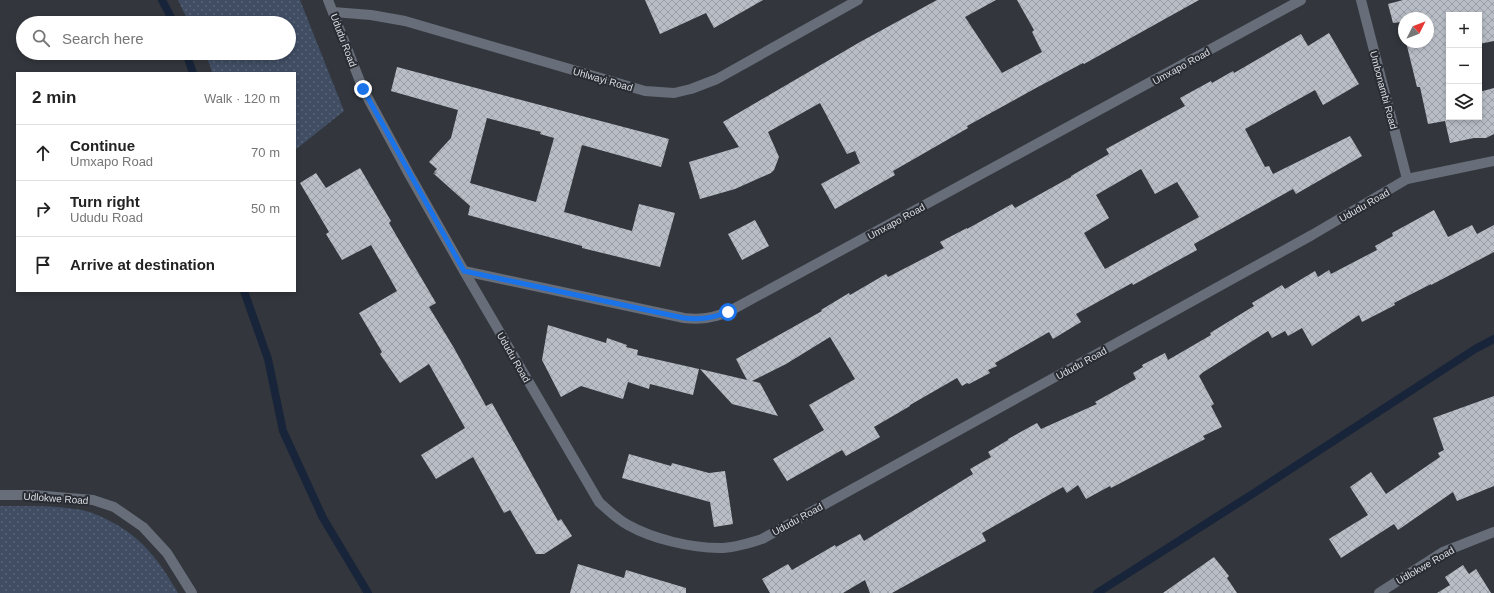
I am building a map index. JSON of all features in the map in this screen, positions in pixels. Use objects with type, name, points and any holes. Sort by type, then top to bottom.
[{"type":"street","name":"Ududu Road","points":[[328,0],[363,89],[464,271],[599,502],[615,516],[642,532],[688,544],[721,548],[762,539],[1298,242],[1408,179],[1494,161]]},
{"type":"street","name":"Uhlwayi Road","points":[[333,12],[371,15],[404,21],[645,91],[674,93],[691,89],[717,79],[858,0]]},
{"type":"street","name":"Umxapo Road","points":[[464,271],[684,318],[699,320],[714,318],[728,312],[1301,0]]},
{"type":"street","name":"Umbonambi Road","points":[[1361,0],[1408,179]]},
{"type":"street","name":"Udlokwe Road","points":[[0,495],[33,495],[93,500],[114,507],[143,527],[162,548],[192,593]]},
{"type":"street","name":"Udlokwe Road","points":[[1379,593],[1443,552],[1494,532]]},
{"type":"shaded area","points":[[178,0],[300,0],[344,111],[296,149],[296,72],[212,72],[208,60],[296,60],[296,16],[186,16]]},
{"type":"shaded area","points":[[0,506],[72,508],[89,512],[107,519],[132,535],[150,552],[178,593],[0,593]]},
{"type":"building","points":[[645,0],[763,0],[714,28],[706,13],[660,34]]},
{"type":"building","points":[[937,0],[996,0],[965,17],[1002,73],[1042,52],[1032,32],[1034,30],[1017,0],[1199,0],[1084,64],[1083,63],[967,126],[968,128],[893,171],[895,175],[835,209],[821,184],[860,163],[855,151],[847,154],[820,103],[768,132],[779,157],[774,170],[771,173],[735,189],[700,199],[689,162],[739,147],[723,122],[860,42]]},
{"type":"building","points":[[1403,0],[1494,0],[1494,41],[1482,43],[1482,12],[1446,12],[1446,120],[1482,120],[1482,91],[1494,88],[1494,134],[1486,138],[1474,138],[1450,143],[1445,121],[1428,124],[1420,87],[1417,87],[1407,48],[1434,48],[1434,12],[1398,12],[1398,22],[1393,23],[1388,4]]},
{"type":"building","points":[[1329,33],[1359,84],[1323,105],[1315,90],[1245,129],[1265,167],[1269,166],[1273,174],[1350,136],[1362,156],[1296,194],[1293,189],[1194,244],[1197,250],[1133,285],[1132,283],[1076,314],[1081,322],[1053,339],[1049,332],[995,363],[997,366],[988,370],[990,373],[962,386],[957,378],[910,405],[874,427],[880,437],[846,456],[842,450],[787,481],[773,459],[824,430],[809,405],[855,379],[830,337],[786,364],[752,381],[760,383],[778,416],[732,404],[700,369],[747,380],[736,359],[822,311],[821,310],[849,293],[850,295],[886,274],[888,277],[944,248],[940,242],[1012,204],[1015,208],[1071,177],[1109,154],[1106,149],[1185,106],[1180,98],[1211,81],[1212,83],[1233,71],[1234,73],[1301,34],[1308,46]],"holes":[[[1141,169],[1155,194],[1177,182],[1199,217],[1105,269],[1084,233],[1109,218],[1096,195]]]},
{"type":"building","points":[[397,67],[669,139],[661,167],[582,145],[564,212],[632,231],[639,204],[675,213],[660,267],[582,248],[582,246],[468,215],[470,206],[433,173],[437,174],[434,172],[437,169],[429,162],[451,138],[458,110],[391,91]],"holes":[[[487,118],[541,132],[540,134],[554,138],[536,202],[470,183]]]},
{"type":"building","points":[[360,168],[391,221],[389,223],[436,303],[429,307],[454,348],[486,406],[492,403],[558,521],[561,519],[572,536],[544,554],[536,554],[510,510],[504,513],[473,457],[436,479],[421,455],[465,428],[429,364],[400,383],[380,354],[382,352],[359,313],[397,291],[371,245],[342,260],[326,234],[329,232],[300,183],[316,173],[326,188]]},
{"type":"building","points":[[1434,210],[1448,237],[1472,225],[1477,234],[1494,225],[1494,252],[1394,303],[1395,305],[1362,322],[1359,315],[1312,346],[1302,328],[1288,336],[1285,331],[1272,338],[1268,331],[1202,373],[1199,376],[1214,404],[1211,406],[1222,427],[1203,436],[1205,439],[1111,488],[1110,486],[1086,499],[1078,485],[1067,493],[1063,487],[982,533],[986,541],[892,593],[870,593],[865,580],[843,593],[770,593],[762,579],[788,564],[792,570],[835,545],[836,547],[860,534],[864,541],[973,474],[970,469],[991,457],[988,452],[1008,439],[1037,423],[1041,429],[1097,404],[1095,402],[1136,379],[1133,373],[1143,367],[1142,365],[1165,353],[1168,360],[1211,335],[1210,333],[1254,306],[1252,303],[1282,285],[1285,289],[1315,271],[1318,277],[1329,270],[1331,274],[1377,250],[1375,246],[1393,236],[1392,233]]},
{"type":"building","points":[[755,220],[769,246],[742,260],[728,234]]},
{"type":"building","points":[[548,325],[606,343],[607,338],[627,345],[626,347],[638,350],[637,355],[699,369],[693,395],[650,384],[649,389],[628,382],[623,399],[581,386],[561,397],[542,360]]},
{"type":"building","points":[[1494,396],[1494,486],[1457,501],[1453,492],[1398,530],[1394,524],[1341,558],[1329,539],[1368,515],[1350,487],[1371,472],[1386,494],[1440,457],[1438,453],[1444,450],[1433,418]]},
{"type":"building","points":[[629,454],[671,466],[672,463],[709,473],[725,471],[733,524],[714,527],[710,502],[622,478]]},
{"type":"building","points":[[1214,557],[1229,576],[1227,578],[1237,593],[1163,593]]},
{"type":"building","points":[[578,564],[624,578],[626,570],[686,588],[686,593],[570,593]]},
{"type":"building","points":[[1463,565],[1469,574],[1476,569],[1491,593],[1437,593],[1450,585],[1445,577]]},
{"type":"waterway","points":[[162,0],[170,16]]},
{"type":"waterway","points":[[188,60],[193,72]]},
{"type":"waterway","points":[[244,292],[268,359],[283,431],[323,518],[368,593]]},
{"type":"waterway","points":[[1097,593],[1475,349],[1494,339]]},
{"type":"route","points":[[363,89],[464,271],[684,318],[699,320],[714,318],[728,312]]}]
